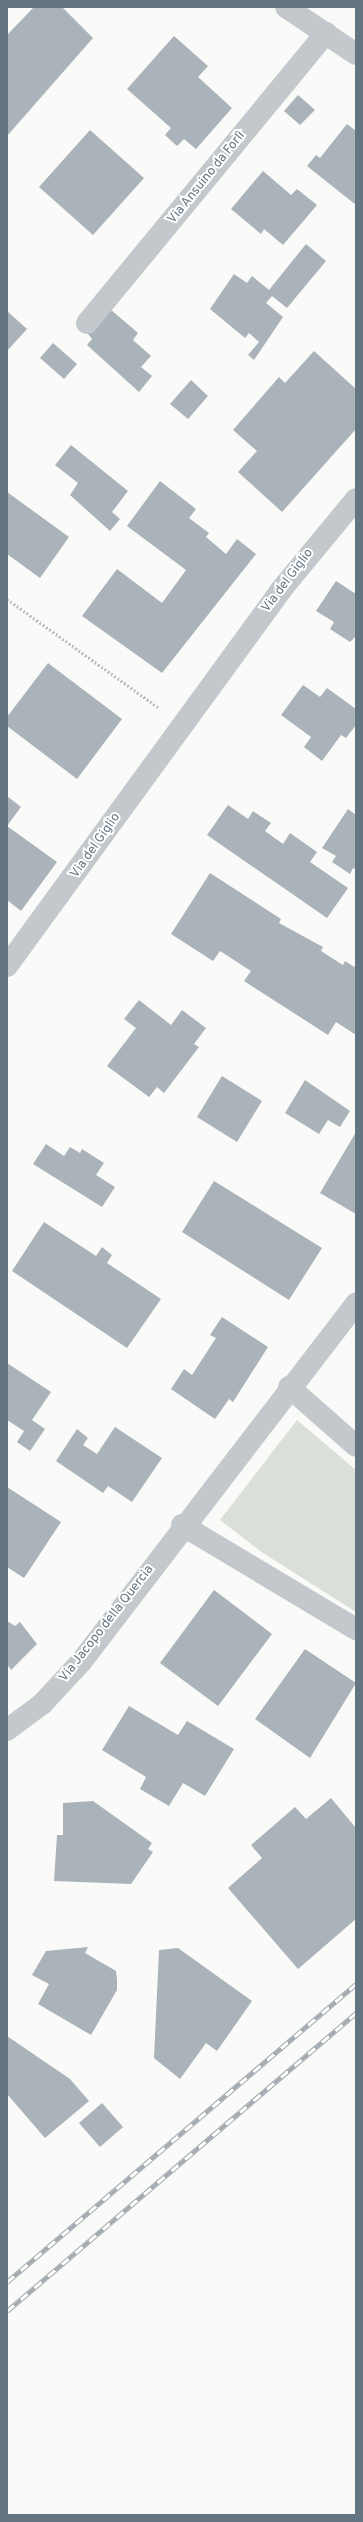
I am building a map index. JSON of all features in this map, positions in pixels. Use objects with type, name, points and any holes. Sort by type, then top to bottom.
[{"type":"street","points":[[286,7],[356,54]]},
{"type":"street","name":"Via Ansuino da Forlì","points":[[87,323],[326,33]]},
{"type":"street","name":"Via del Giglio","points":[[7,966],[182,723],[314,546],[356,500]]},
{"type":"street","name":"Via Jacopo della Quercia","points":[[7,1730],[42,1704],[81,1662],[182,1526],[288,1388],[356,1303]]},
{"type":"street","points":[[288,1388],[356,1446]]},
{"type":"street","points":[[182,1526],[356,1629]]},
{"type":"path","points":[[7,598],[182,723]]},
{"type":"shaded area","points":[[297,1420],[356,1470],[356,1612],[263,1553],[220,1520]]},
{"type":"building","points":[[34,7],[62,7],[93,38],[7,136],[7,35]]},
{"type":"building","points":[[174,36],[208,66],[198,77],[232,108],[196,149],[184,139],[177,146],[165,135],[171,128],[127,89]]},
{"type":"building","points":[[298,95],[315,110],[300,125],[284,111]]},
{"type":"building","points":[[347,124],[356,131],[356,205],[307,166],[316,155],[320,158]]},
{"type":"building","points":[[90,130],[144,178],[93,235],[39,187]]},
{"type":"building","points":[[263,171],[291,195],[297,189],[317,205],[283,245],[264,229],[261,234],[231,209]]},
{"type":"building","points":[[306,244],[326,261],[287,308],[272,296],[266,303],[283,317],[254,360],[248,355],[259,342],[249,333],[245,338],[210,309],[234,274],[247,283],[252,276],[269,290]]},
{"type":"building","points":[[110,309],[138,333],[133,340],[151,356],[141,367],[152,376],[139,392],[87,345],[92,339],[88,334]]},
{"type":"building","points":[[7,311],[27,329],[7,351]]},
{"type":"building","points":[[53,343],[77,364],[64,379],[40,358]]},
{"type":"building","points":[[314,351],[356,389],[356,429],[282,512],[238,472],[257,451],[233,430],[279,377],[285,383]]},
{"type":"building","points":[[191,380],[208,396],[188,419],[170,404]]},
{"type":"building","points":[[71,445],[128,491],[112,512],[120,519],[110,531],[70,495],[78,483],[55,465]]},
{"type":"building","points":[[160,481],[196,509],[189,518],[209,533],[206,537],[226,554],[237,539],[256,554],[162,673],[82,616],[117,569],[162,603],[186,570],[127,526]]},
{"type":"building","points":[[7,492],[69,537],[40,578],[7,554]]},
{"type":"building","points":[[336,581],[356,594],[356,636],[350,642],[330,629],[334,622],[316,611]]},
{"type":"building","points":[[48,663],[122,719],[77,779],[7,726],[7,717]]},
{"type":"building","points":[[303,685],[320,697],[327,688],[356,709],[356,725],[346,738],[341,735],[322,761],[304,747],[311,737],[281,715]]},
{"type":"building","points":[[7,796],[21,807],[7,826]]},
{"type":"building","points":[[228,805],[248,819],[253,811],[271,823],[265,831],[283,844],[290,833],[317,852],[310,862],[348,888],[327,918],[207,835]]},
{"type":"building","points":[[348,809],[356,815],[356,869],[353,868],[350,874],[332,862],[336,856],[322,848]]},
{"type":"building","points":[[7,826],[57,862],[21,911],[7,900]]},
{"type":"building","points":[[210,873],[281,919],[279,923],[323,947],[321,951],[343,965],[345,961],[356,968],[356,1035],[336,1022],[328,1035],[244,981],[251,971],[220,951],[213,961],[171,934]]},
{"type":"building","points":[[139,1000],[171,1025],[182,1010],[206,1028],[194,1044],[199,1047],[164,1093],[157,1087],[149,1097],[107,1066],[136,1028],[124,1019]]},
{"type":"building","points":[[222,1076],[262,1101],[237,1142],[197,1117]]},
{"type":"building","points":[[305,1080],[350,1111],[340,1127],[328,1120],[319,1134],[285,1113]]},
{"type":"building","points":[[356,1132],[356,1214],[320,1193]]},
{"type":"building","points":[[46,1144],[64,1156],[70,1147],[80,1153],[82,1149],[104,1163],[96,1175],[115,1187],[102,1207],[33,1164]]},
{"type":"building","points":[[214,1181],[322,1248],[289,1300],[182,1232]]},
{"type":"building","points":[[44,1222],[96,1256],[102,1247],[112,1255],[107,1263],[161,1299],[127,1348],[12,1271]]},
{"type":"building","points":[[222,1317],[268,1347],[233,1402],[229,1399],[215,1419],[171,1389],[184,1369],[192,1375],[216,1338],[210,1335]]},
{"type":"building","points":[[7,1363],[51,1392],[32,1420],[45,1429],[30,1451],[17,1442],[24,1431],[7,1420]]},
{"type":"building","points":[[115,1427],[162,1458],[132,1502],[108,1486],[103,1493],[56,1461],[77,1429],[88,1438],[83,1445],[97,1454]]},
{"type":"building","points":[[7,1487],[61,1522],[24,1578],[7,1567]]},
{"type":"building","points":[[214,1590],[272,1634],[218,1706],[160,1663]]},
{"type":"building","points":[[7,1621],[15,1626],[20,1622],[37,1644],[11,1670],[7,1664]]},
{"type":"building","points":[[305,1649],[356,1683],[310,1758],[255,1719]]},
{"type":"building","points":[[129,1706],[178,1735],[187,1721],[234,1749],[205,1796],[183,1783],[169,1806],[140,1789],[146,1777],[102,1750]]},
{"type":"building","points":[[331,1798],[356,1828],[356,1919],[298,1969],[228,1888],[262,1858],[251,1845],[295,1807],[306,1819]]},
{"type":"building","points":[[93,1801],[152,1843],[148,1849],[153,1852],[131,1884],[54,1881],[57,1835],[63,1835],[63,1803]]},
{"type":"building","points":[[88,1947],[85,1953],[116,1971],[117,1980],[117,1990],[91,2035],[38,2004],[49,1984],[32,1975],[46,1951]]},
{"type":"building","points":[[178,1948],[252,2001],[217,2051],[206,2043],[180,2079],[154,2058],[159,1950]]},
{"type":"building","points":[[7,2036],[70,2079],[89,2101],[45,2138],[7,2094]]},
{"type":"building","points":[[102,2103],[123,2127],[100,2147],[79,2123]]},
{"type":"railway","points":[[7,2282],[356,1984]]},
{"type":"railway","points":[[7,2311],[356,2013]]}]
